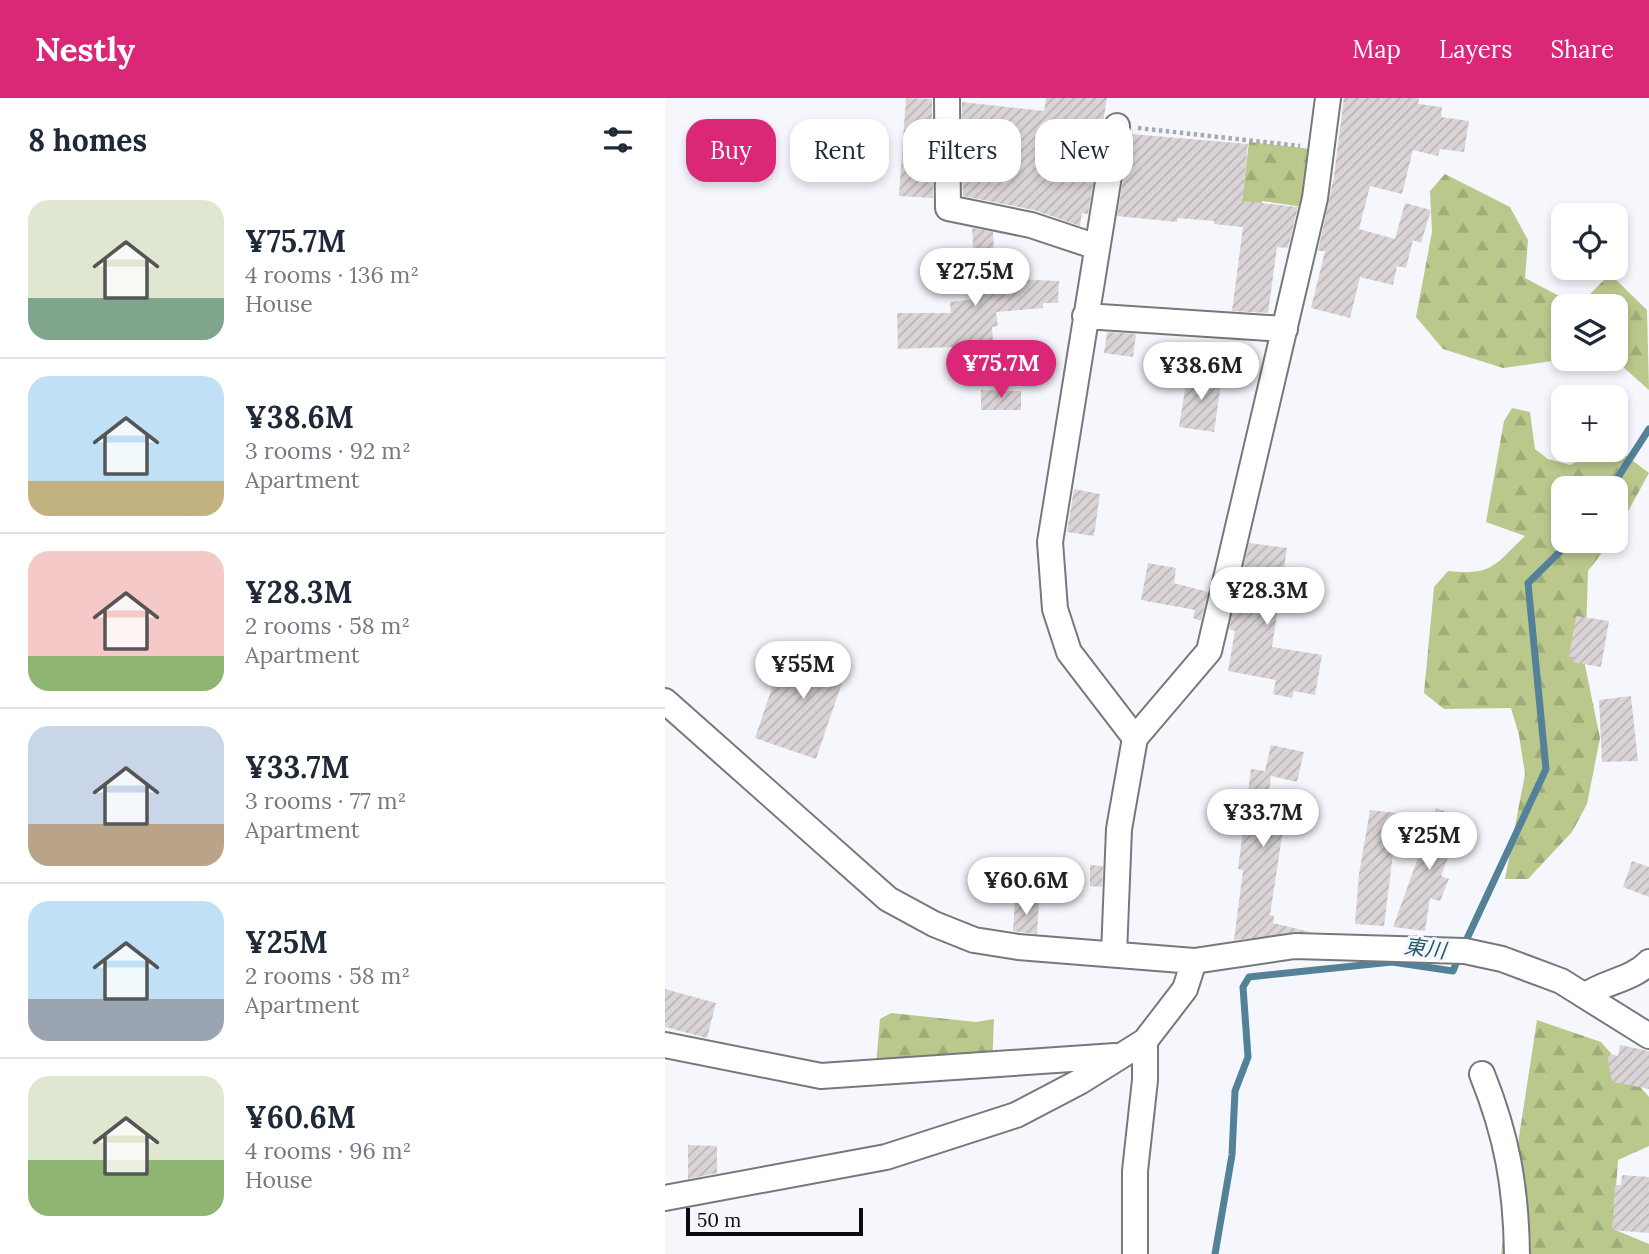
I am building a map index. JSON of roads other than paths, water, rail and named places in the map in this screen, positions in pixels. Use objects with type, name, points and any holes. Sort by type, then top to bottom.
[{"type":"street","points":[[947,98],[948,208],[1031,225],[1097,247]]},
{"type":"street","points":[[1114,954],[1119,829],[1135,738],[1209,651],[1315,198],[1328,98]]},
{"type":"street","points":[[1108,182],[1050,542],[1055,609],[1069,652],[1135,738]]},
{"type":"street","points":[[1085,316],[1285,329]]},
{"type":"street","points":[[665,701],[888,899],[934,924],[974,940],[1194,961],[1294,946],[1455,950],[1532,969],[1586,995],[1649,1036]]},
{"type":"street","points":[[665,1198],[886,1157],[1016,1115],[1081,1081],[1145,1041],[1185,989],[1194,961]]},
{"type":"street","points":[[1586,995],[1599,986],[1635,975],[1649,962]]},
{"type":"street","points":[[1135,1254],[1135,1171],[1145,1080],[1145,1041]]},
{"type":"street","points":[[665,1045],[821,1076],[1119,1056]]},
{"type":"street","points":[[1482,1074],[1499,1116],[1511,1168],[1516,1195],[1517,1254]]},
{"type":"waterway","name":"東川","points":[[1619,476],[1649,429]]},
{"type":"waterway","name":"東川","points":[[1464,945],[1546,769],[1528,583],[1559,553]]},
{"type":"waterway","name":"東川","points":[[1215,1254],[1232,1155],[1235,1091],[1248,1057],[1243,987],[1249,977],[1392,962],[1453,971],[1459,956]]}]
